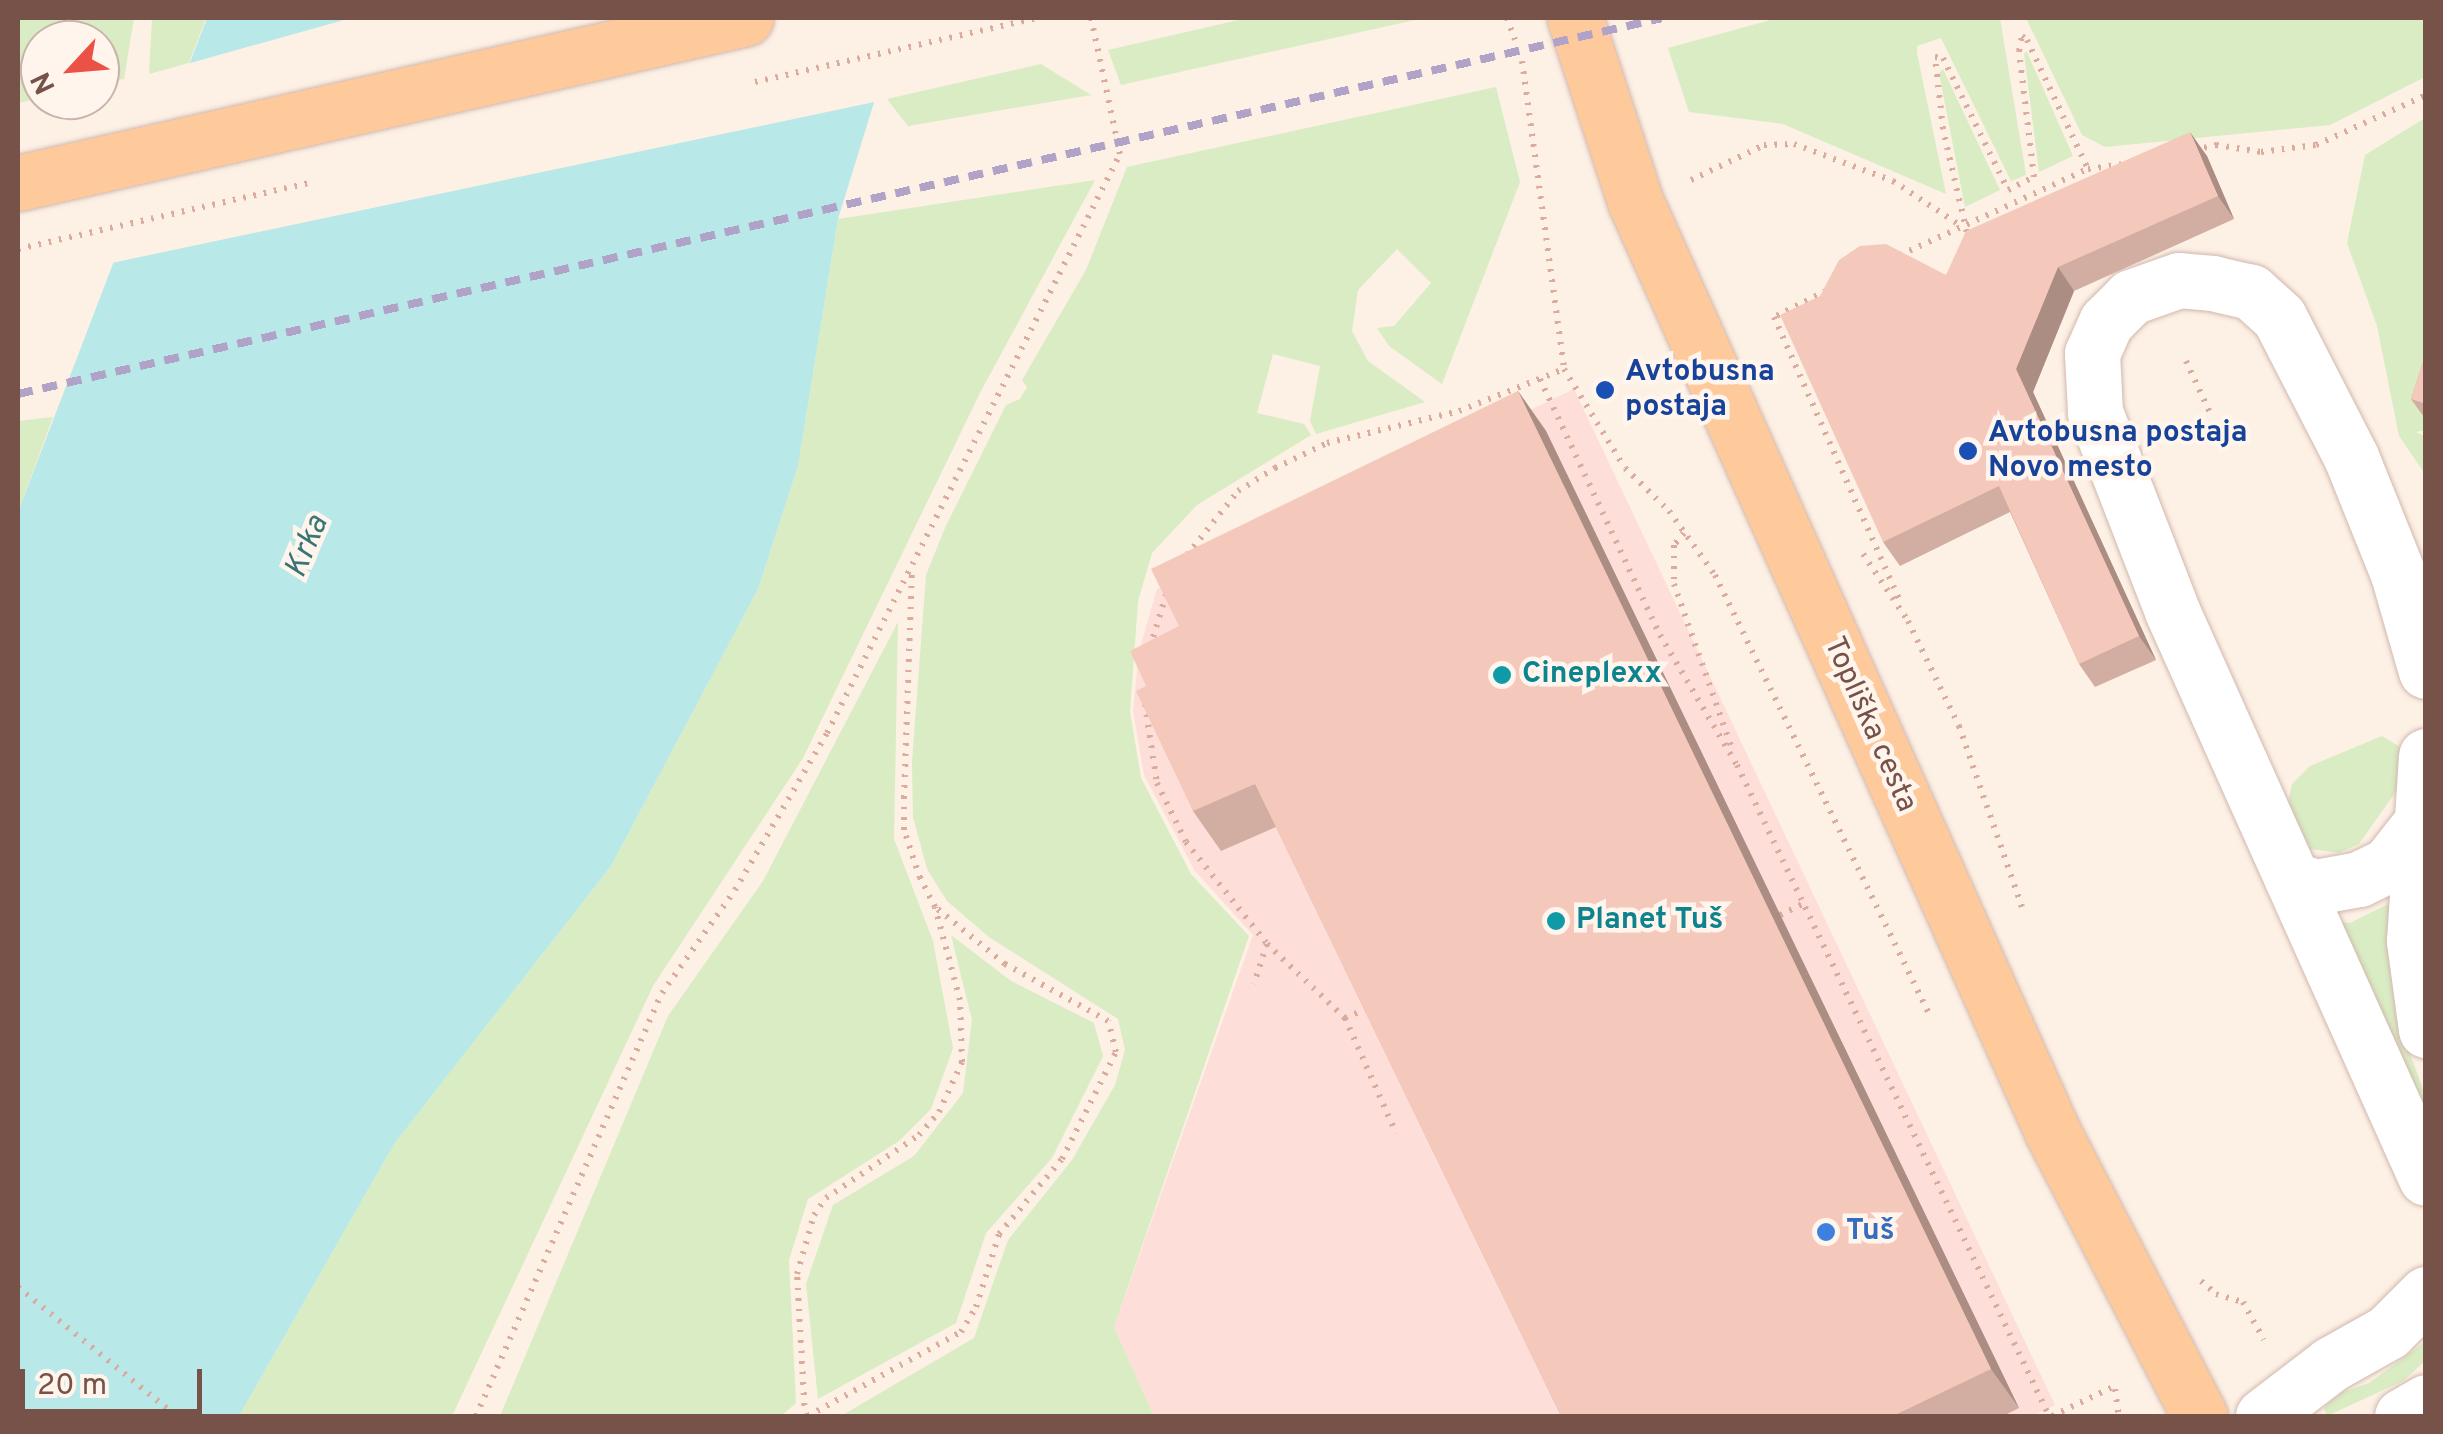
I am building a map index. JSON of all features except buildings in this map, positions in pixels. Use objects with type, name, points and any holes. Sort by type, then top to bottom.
[{"type":"main road","points":[[18,183],[746,18]]},
{"type":"main road","name":"Topliška cesta","points":[[1575,18],[1636,203],[1683,310],[2052,1131],[2200,1416]]},
{"type":"street","points":[[2426,671],[2398,574],[2358,474],[2279,317],[2251,292],[2214,283],[2179,280],[2131,297],[2106,322],[2092,353],[2095,412],[2172,612],[2426,1178]]},
{"type":"street","points":[[2426,756],[2414,941],[2426,1030]]},
{"type":"street","points":[[2292,879],[2315,887],[2359,880],[2388,865],[2421,823]]},
{"type":"street","points":[[2262,1416],[2331,1364],[2388,1332],[2426,1294]]},
{"type":"street","points":[[2402,1416],[2426,1402]]},
{"type":"street","points":[[2422,1416],[2426,1410]]},
{"type":"path","points":[[476,1416],[662,993],[735,890],[818,749],[1120,154],[1091,18]]},
{"type":"path","points":[[1507,18],[1537,138],[1564,369],[1625,468],[1684,533],[1748,635],[1937,1030]]},
{"type":"path","points":[[1973,250],[1961,226],[1935,57],[1943,58],[2008,190],[2034,177],[2019,51],[2022,36],[2088,169]]},
{"type":"path","points":[[2183,152],[2316,145],[2426,95]]},
{"type":"path","points":[[1691,180],[1764,145],[1794,144],[1894,181],[1961,226]]},
{"type":"path","points":[[1893,259],[2088,169],[2132,162]]},
{"type":"path","points":[[1842,284],[1774,317],[1908,621]]},
{"type":"path","points":[[2186,361],[2212,417]]},
{"type":"path","points":[[1182,564],[1238,491],[1275,468],[1327,443],[1459,411],[1564,369]]},
{"type":"path","points":[[1540,378],[1660,636],[1737,765],[2050,1416],[2115,1386]]},
{"type":"path","points":[[1684,533],[1674,545],[1674,584],[1737,765]]},
{"type":"path","points":[[912,566],[904,830],[936,907],[960,1000],[962,1062],[939,1112],[920,1135],[826,1198],[814,1215],[797,1274],[806,1416],[961,1332],[976,1307],[1000,1234],[1062,1159],[1116,1052],[1108,1022],[1005,964],[936,907]]},
{"type":"path","points":[[1148,656],[1152,624],[1173,579]]},
{"type":"path","points":[[1144,686],[1146,738],[1158,783],[1186,842],[1266,944],[1344,1018],[1396,1133]]},
{"type":"path","points":[[1780,915],[1803,904]]},
{"type":"path","points":[[1254,984],[1266,944]]},
{"type":"path","points":[[1344,1018],[1372,1006]]},
{"type":"path","points":[[18,1287],[176,1416]]},
{"type":"path","points":[[2107,1370],[2115,1386],[2118,1416]]},
{"type":"shaded area","name":"Planet Tuš","points":[[1574,389],[2055,1405],[2032,1416],[1154,1416],[1114,1327],[1253,935],[1195,871],[1144,775],[1133,711],[1139,651],[1157,589]]},
{"type":"green space","points":[[18,18],[134,18],[124,79],[120,80],[120,20],[20,20],[18,103]]},
{"type":"green space","points":[[152,18],[206,18],[189,63],[149,74]]},
{"type":"green space","points":[[1247,18],[1424,18],[1121,85],[1108,50]]},
{"type":"green space","points":[[1778,18],[2000,18],[2026,175],[2011,181],[1941,38],[1917,46],[1917,53],[1946,194],[1783,124],[1689,112],[1668,48]]},
{"type":"green space","points":[[2026,18],[2425,18],[2425,77],[2330,125],[2105,147],[2082,135]]},
{"type":"green space","points":[[2027,52],[2073,156],[2039,172],[2024,53]]},
{"type":"green space","points":[[1041,64],[1091,95],[908,126],[887,99]]},
{"type":"green space","points":[[1943,69],[2000,190],[1965,207],[1939,73]]},
{"type":"green space","points":[[1496,87],[1520,182],[1442,384],[1389,346],[1377,328],[1394,326],[1431,283],[1397,249],[1358,290],[1352,331],[1368,361],[1425,402],[1316,434],[1310,421],[1320,366],[1273,354],[1257,413],[1304,424],[1311,435],[1197,505],[1152,553],[1138,601],[1130,711],[1141,778],[1191,874],[1249,936],[1114,1327],[1154,1416],[841,1416],[974,1338],[1008,1240],[1072,1160],[1115,1085],[1125,1050],[1118,1019],[989,937],[947,901],[927,869],[913,817],[912,762],[926,575],[945,528],[1006,405],[1020,399],[1027,387],[1022,380],[1086,270],[1127,167]]},
{"type":"green space","points":[[2425,118],[2426,430],[2416,432],[2425,436],[2425,474],[2399,436],[2377,326],[2347,243],[2365,155]]},
{"type":"green space","points":[[1095,180],[980,393],[803,758],[653,986],[452,1416],[239,1416],[394,1144],[611,866],[758,589],[798,466],[838,219]]},
{"type":"green space","points":[[53,417],[18,512],[18,421]]},
{"type":"green space","points":[[898,622],[894,839],[933,941],[953,1048],[931,1109],[899,1141],[808,1199],[789,1260],[796,1403],[781,1416],[500,1416],[668,1016],[763,881]]},
{"type":"green space","points":[[2382,736],[2400,747],[2404,780],[2359,844],[2339,853],[2310,849],[2288,804],[2292,784],[2310,766]]},
{"type":"green space","points":[[2390,903],[2396,1016],[2425,1094],[2425,1138],[2333,921],[2350,923]]},
{"type":"green space","points":[[951,935],[1011,981],[1094,1023],[1103,1056],[1052,1158],[986,1233],[956,1323],[818,1399],[806,1284],[833,1205],[914,1156],[963,1093],[972,1020]]},
{"type":"green space","points":[[2425,1342],[2425,1361],[2403,1381],[2327,1416],[2324,1408],[2340,1393],[2369,1383]]},
{"type":"water","name":"Krka","points":[[207,18],[900,18],[838,219],[798,466],[758,589],[611,866],[394,1144],[239,1416],[18,1416],[18,512]]},
{"type":"pier","points":[[351,18],[905,18],[879,101],[107,264],[183,65]]},
{"type":"railway","points":[[18,394],[1662,18]]},
{"type":"place","name":"Avtobusna postaja","points":[[1605,390]]},
{"type":"place","name":"Avtobusna postaja Novo mesto","points":[[1968,451]]},
{"type":"place","name":"Cineplexx","points":[[1502,675]]},
{"type":"place","name":"Planet Tuš","points":[[1556,921]]},
{"type":"place","name":"Tuš","points":[[1826,1232]]}]
